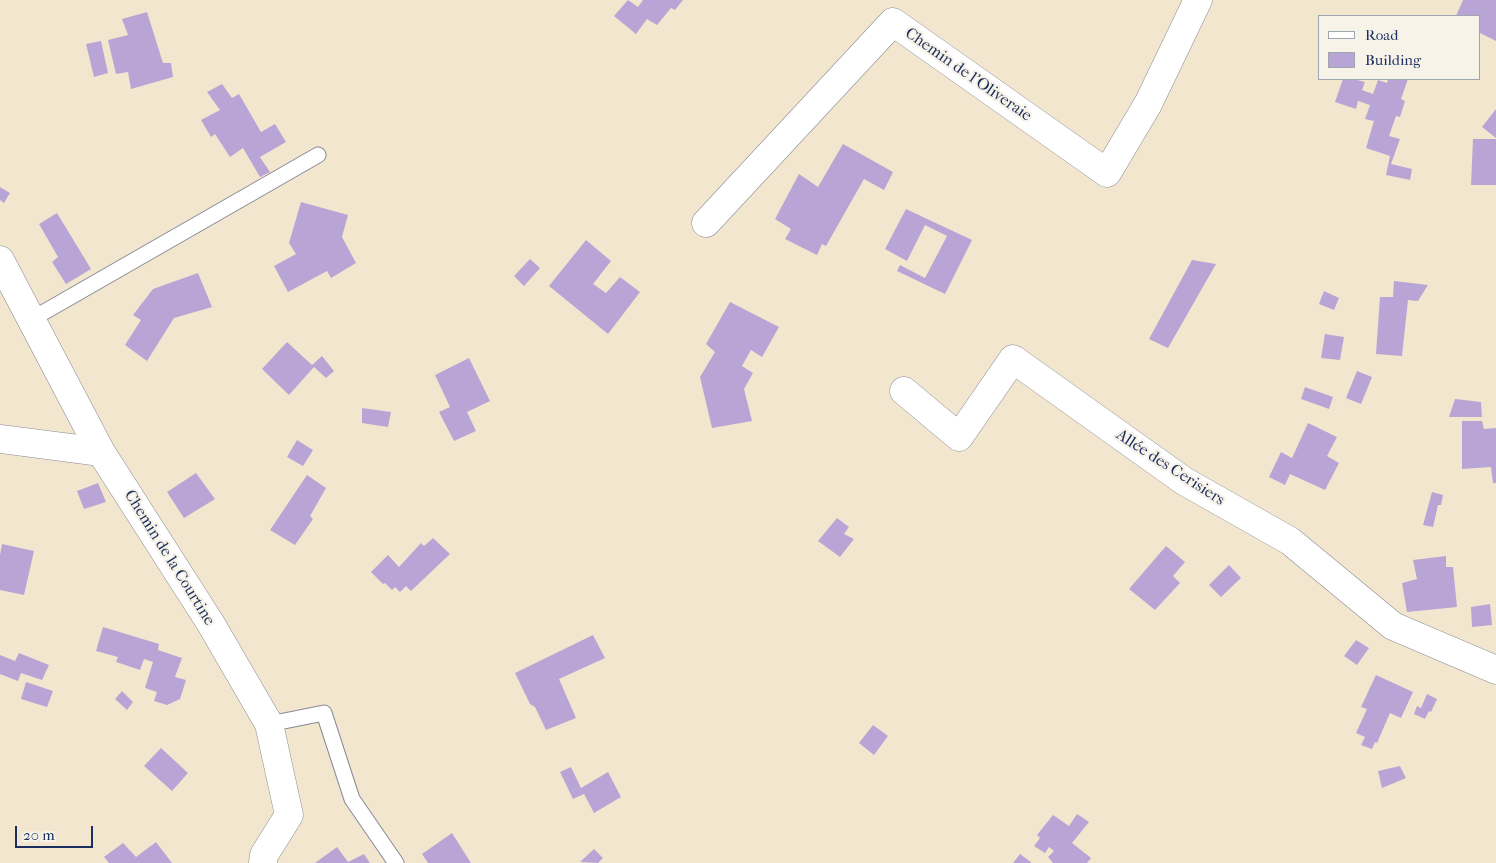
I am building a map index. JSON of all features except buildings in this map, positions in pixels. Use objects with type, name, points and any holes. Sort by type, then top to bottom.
[{"type":"street","name":"Chemin de l'Oliveraie","points":[[706,223],[893,22],[1107,173],[1148,104],[1198,0]]},
{"type":"street","name":"Chemin de la Courtine","points":[[0,260],[102,452],[211,624],[269,724],[289,815],[264,854],[263,863]]},
{"type":"street","name":"Allée des Cerisiers","points":[[904,391],[959,437],[1013,359],[1184,482],[1290,541],[1393,626],[1496,670]]},
{"type":"street","points":[[0,439],[102,452]]},
{"type":"lane","points":[[32,320],[318,155]]},
{"type":"lane","points":[[269,724],[324,712],[352,799],[396,863]]}]
